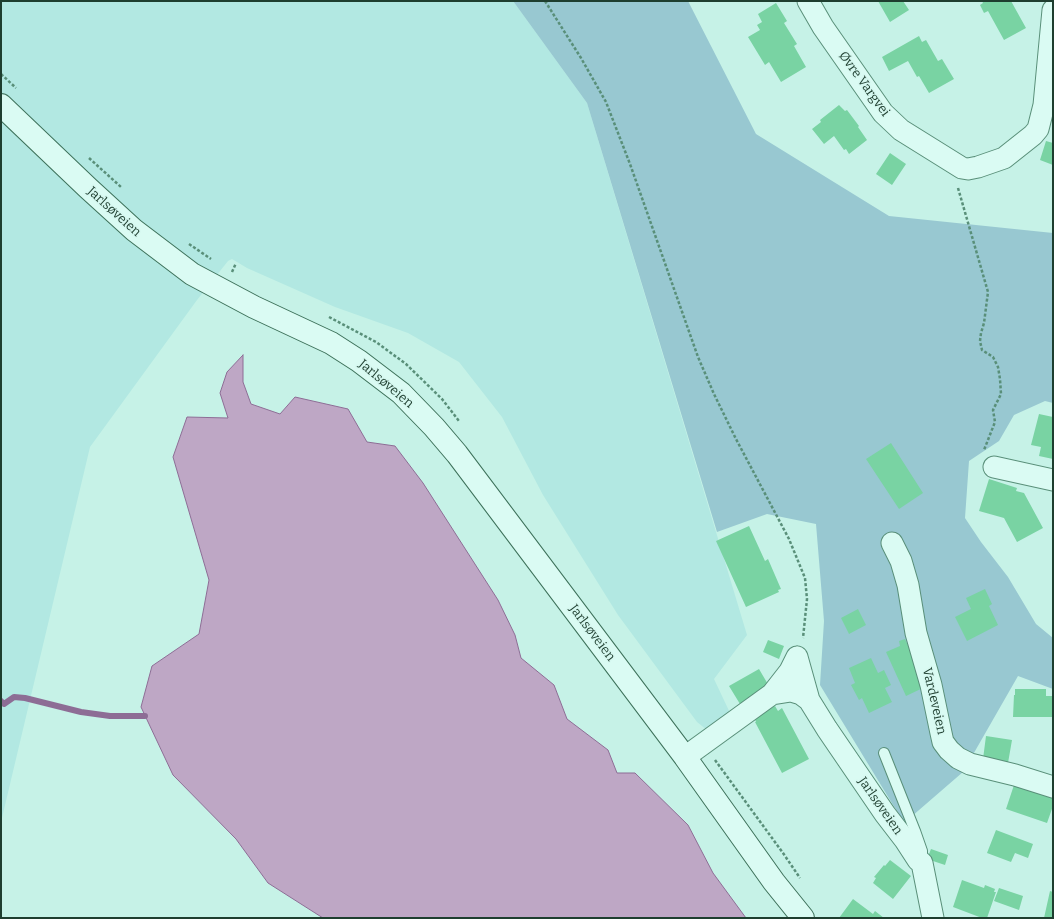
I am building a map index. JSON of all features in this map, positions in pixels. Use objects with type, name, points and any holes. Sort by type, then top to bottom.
[{"type":"street","name":"Øvre Vargvei","points":[[808,1],[823,27],[883,113],[901,130],[962,168],[978,167],[1004,158],[1033,135],[1038,129],[1044,105],[1053,10]]},
{"type":"street","name":"Jarlsøveien","points":[[1,105],[134,230],[192,274],[254,307],[331,343],[359,361],[401,393],[434,427],[457,454],[685,757],[774,882],[803,918]]},
{"type":"street","points":[[994,467],[1053,480]]},
{"type":"street","name":"Vardeveien","points":[[892,543],[901,560],[908,585],[916,633],[931,685],[941,733],[949,750],[958,758],[970,764],[1015,775],[1053,787]]},
{"type":"street","name":"Jarlsøveien","points":[[685,757],[772,694],[790,671],[797,657]]},
{"type":"street","name":"Jarlsøveien","points":[[797,657],[809,700],[885,814],[918,860],[922,863],[933,918]]},
{"type":"street","name":"Jarlsøveien","points":[[772,694],[791,690],[801,694],[809,700]]},
{"type":"lane","points":[[884,753],[922,850],[922,863]]},
{"type":"path","points":[[545,1],[581,58],[606,102],[630,164],[698,357],[736,439],[789,539],[805,578],[807,599],[806,618],[802,641],[797,657]]},
{"type":"path","points":[[952,162],[960,198],[988,292],[980,341],[982,350],[993,357],[998,367],[1000,379],[1001,394],[993,410],[996,422],[987,440],[981,458],[986,466],[994,467]]},
{"type":"shaded area","points":[[1,1],[513,1],[587,103],[747,635],[714,679],[731,715],[707,730],[697,722],[618,615],[543,495],[502,417],[459,362],[408,333],[335,307],[247,268],[232,259],[228,261],[197,300],[90,447],[1,822]]},
{"type":"shaded area","points":[[513,1],[688,1],[756,134],[889,216],[1053,233],[1053,403],[1045,401],[1014,415],[999,441],[969,461],[965,518],[981,542],[1008,577],[1036,624],[1053,638],[1053,689],[1018,676],[963,772],[904,823],[820,685],[824,621],[816,524],[767,514],[717,532],[587,103]]},
{"type":"shaded area","points":[[243,355],[243,382],[251,404],[280,414],[295,397],[348,409],[367,442],[395,446],[423,483],[498,600],[515,635],[521,658],[554,685],[567,719],[608,750],[617,773],[635,773],[688,825],[713,873],[746,918],[323,918],[268,883],[236,839],[173,775],[141,707],[152,666],[199,634],[209,580],[173,457],[187,417],[228,418],[220,393],[227,372]]},
{"type":"building","points":[[878,1],[903,1],[909,10],[890,22]]},
{"type":"building","points":[[982,1],[1011,1],[1026,28],[1004,40],[988,11],[984,13],[980,5],[983,3]]},
{"type":"building","points":[[776,3],[787,21],[784,23],[797,44],[794,46],[806,67],[781,82],[769,62],[765,65],[748,37],[760,30],[757,25],[762,22],[758,14]]},
{"type":"building","points":[[919,36],[922,42],[926,40],[938,61],[942,59],[954,79],[929,93],[919,76],[917,77],[908,61],[889,71],[882,57]]},
{"type":"building","points":[[839,105],[845,111],[847,110],[867,140],[849,154],[846,149],[844,150],[834,136],[824,144],[812,129],[821,122],[820,120]]},
{"type":"building","points":[[1046,141],[1053,143],[1053,165],[1040,160]]},
{"type":"building","points":[[890,153],[906,164],[892,185],[876,174]]},
{"type":"building","points":[[1039,414],[1053,417],[1053,459],[1039,456],[1041,447],[1031,445]]},
{"type":"building","points":[[891,443],[923,493],[899,509],[866,459]]},
{"type":"building","points":[[989,479],[1017,488],[1016,491],[1024,493],[1043,528],[1017,542],[1004,518],[979,511]]},
{"type":"building","points":[[749,526],[765,561],[768,559],[781,589],[778,590],[779,592],[746,607],[716,541]]},
{"type":"building","points":[[985,589],[992,604],[989,606],[998,625],[967,641],[955,617],[971,609],[966,598]]},
{"type":"building","points":[[858,609],[866,625],[849,634],[841,618]]},
{"type":"building","points":[[905,639],[927,686],[906,696],[886,652],[900,646],[899,641]]},
{"type":"building","points":[[768,640],[784,646],[779,659],[763,652]]},
{"type":"building","points":[[871,658],[878,673],[884,670],[891,685],[885,688],[892,702],[869,713],[862,698],[859,700],[851,685],[855,683],[849,668]]},
{"type":"building","points":[[759,669],[769,686],[740,704],[729,686]]},
{"type":"building","points":[[1015,689],[1046,689],[1046,696],[1053,696],[1053,717],[1013,717]]},
{"type":"building","points":[[775,706],[778,711],[782,708],[809,759],[782,773],[755,722],[754,717]]},
{"type":"building","points":[[986,736],[1012,740],[1008,763],[983,759]]},
{"type":"building","points":[[1015,782],[1053,796],[1053,806],[1047,823],[1006,809]]},
{"type":"building","points":[[996,830],[1033,844],[1028,858],[1015,853],[1011,862],[987,853]]},
{"type":"building","points":[[931,849],[948,855],[945,865],[927,859]]},
{"type":"building","points":[[890,860],[911,876],[893,899],[873,883],[876,878],[874,877]]},
{"type":"building","points":[[962,880],[984,888],[985,885],[995,889],[994,892],[996,892],[987,918],[982,918],[953,907]]},
{"type":"building","points":[[999,888],[1023,896],[1019,910],[994,901]]},
{"type":"building","points":[[1050,891],[1053,892],[1053,918],[1044,918]]},
{"type":"building","points":[[853,899],[873,914],[875,911],[884,918],[839,918]]},
{"type":"waterway","points":[[1,701],[4,704],[14,697],[25,698],[81,712],[110,716],[145,716]]}]
